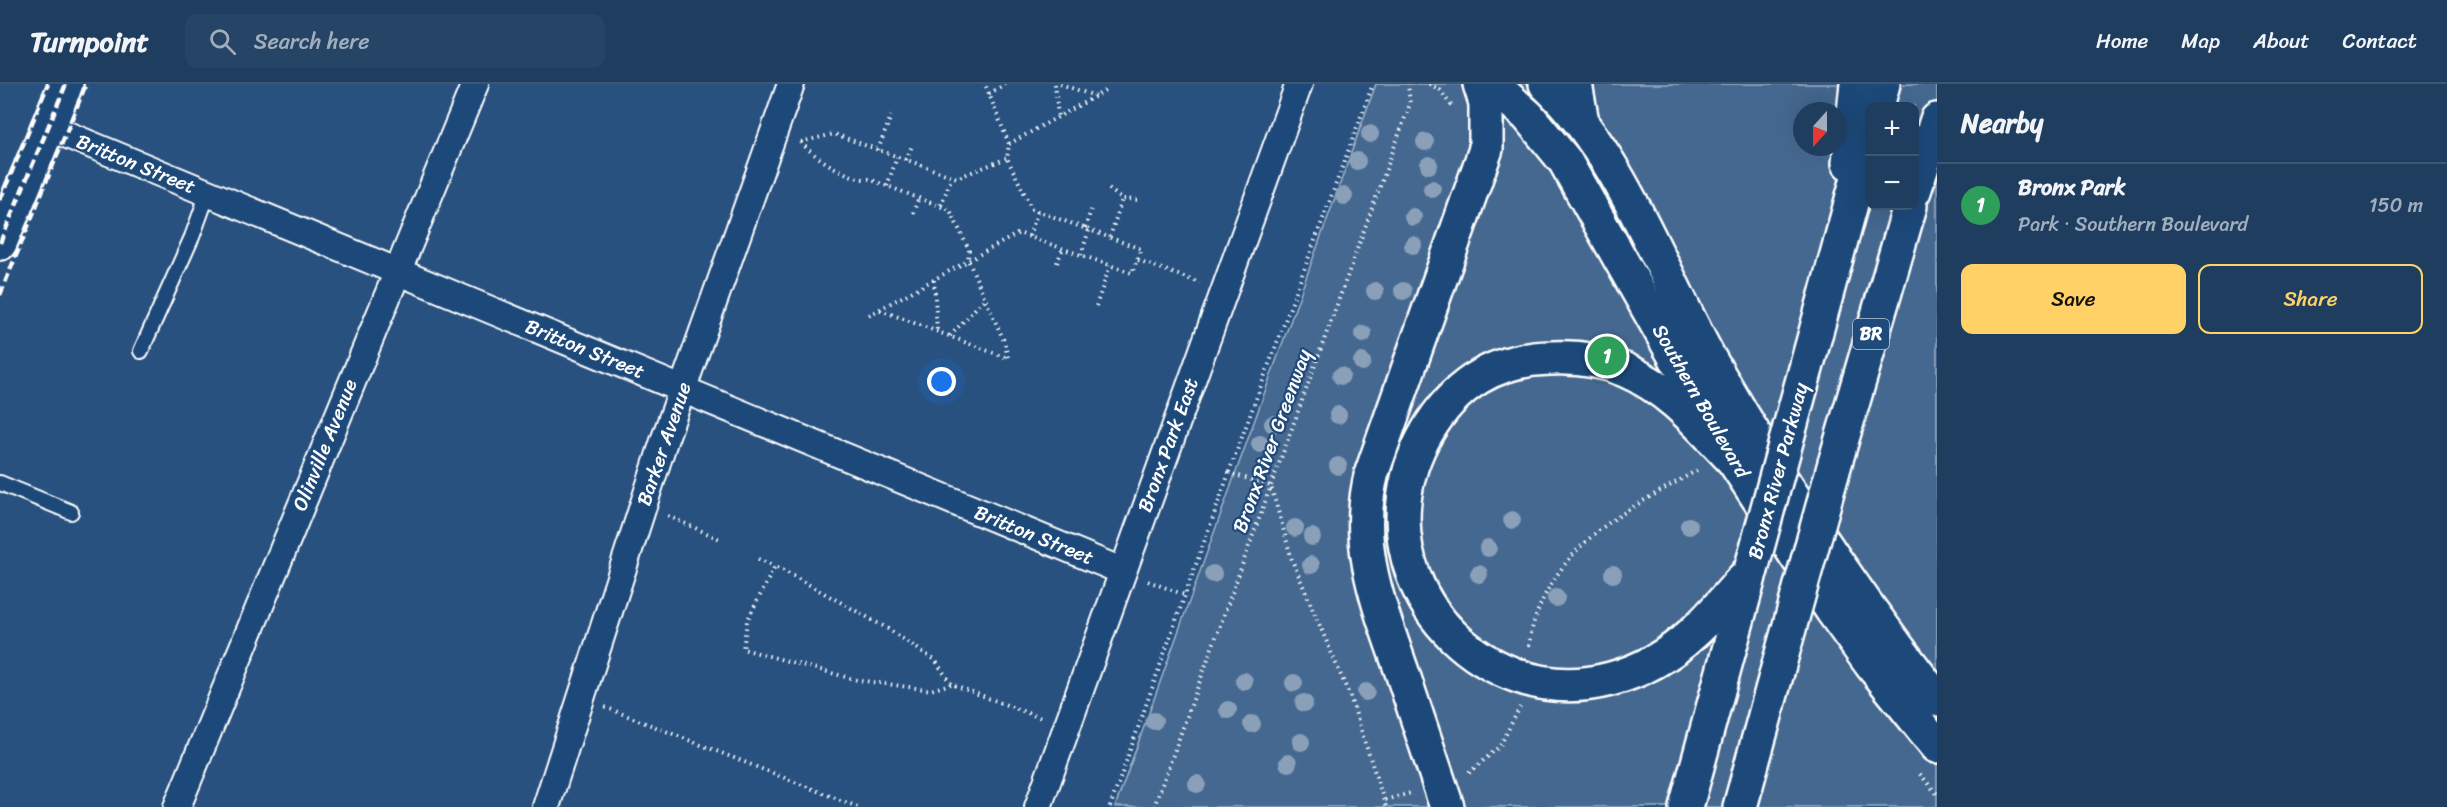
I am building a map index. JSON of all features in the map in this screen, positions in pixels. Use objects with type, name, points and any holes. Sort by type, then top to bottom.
[{"type":"main road","points":[[0,243],[66,84]]},
{"type":"main road","points":[[1444,796],[1373,584],[1365,539],[1365,504],[1372,472],[1483,163],[1488,134],[1488,116],[1480,84]]},
{"type":"main road","name":"Southern Boulevard","points":[[1492,84],[1528,116],[1565,161],[1734,461],[1832,610],[1871,664],[1937,746]]},
{"type":"main road","name":"Southern Boulevard","points":[[1546,84],[1582,122],[1620,183],[1710,359],[1799,507],[1860,597],[1937,699]]},
{"type":"main road","points":[[1575,84],[1582,122]]},
{"type":"main road","points":[[1841,238],[1857,84]]},
{"type":"main road","points":[[1878,102],[1883,84]]},
{"type":"main road","points":[[1919,176],[1937,120]]},
{"type":"main road","name":"Bronx River Parkway","points":[[1686,807],[1865,149]]},
{"type":"main road","name":"BR","points":[[1740,807],[1835,463],[1909,210]]},
{"type":"main road","points":[[1734,461],[1667,395],[1627,371],[1595,361],[1560,357],[1516,361],[1476,378],[1444,406],[1420,444],[1411,465],[1403,508],[1407,557],[1424,601],[1453,637],[1469,652],[1488,664],[1526,679],[1566,685],[1586,684],[1624,676],[1643,668],[1678,646],[1694,632],[1751,570]]},
{"type":"street","name":"Olinville Avenue","points":[[177,807],[475,84]]},
{"type":"street","name":"Barker Avenue","points":[[546,807],[682,390],[791,84]]},
{"type":"street","name":"Bronx Park East","points":[[1038,807],[1299,84]]},
{"type":"street","name":"Britton Street","points":[[48,127],[1122,571]]},
{"type":"lane","points":[[141,351],[192,237],[207,193]]},
{"type":"lane","points":[[0,483],[71,512]]},
{"type":"path","points":[[869,315],[1019,233],[1132,273],[1141,249],[1032,209],[1007,158],[1009,144],[985,84]]},
{"type":"path","points":[[989,94],[1005,84]]},
{"type":"path","points":[[1055,84],[1058,117]]},
{"type":"path","points":[[1060,84],[1096,97]]},
{"type":"path","points":[[1229,472],[1373,84]]},
{"type":"path","name":"Bronx River Greenway","points":[[1154,807],[1410,104],[1408,84]]},
{"type":"path","points":[[1429,84],[1440,90],[1456,116]]},
{"type":"path","points":[[1009,144],[1105,91]]},
{"type":"path","points":[[878,150],[891,116]]},
{"type":"path","points":[[879,309],[1008,358],[1004,341],[968,260],[969,250],[950,210],[919,197],[848,174],[808,151],[801,142],[834,134],[957,178],[1007,158]]},
{"type":"path","points":[[906,160],[912,146]]},
{"type":"path","points":[[887,186],[897,157]]},
{"type":"path","points":[[941,205],[952,177]]},
{"type":"path","points":[[1109,189],[1122,199],[1139,200]]},
{"type":"path","points":[[914,213],[919,197]]},
{"type":"path","points":[[1110,237],[1122,199]]},
{"type":"path","points":[[1081,255],[1091,210]]},
{"type":"path","points":[[1029,236],[1038,212]]},
{"type":"path","points":[[1057,263],[1063,248]]},
{"type":"path","points":[[1138,260],[1223,292]]},
{"type":"path","points":[[1096,306],[1110,266]]},
{"type":"path","points":[[934,280],[937,331]]},
{"type":"path","points":[[950,336],[986,298]]},
{"type":"path","points":[[1385,800],[1444,796],[1500,746],[1519,713],[1526,679],[1531,630],[1543,598],[1564,565],[1602,528],[1700,468]]},
{"type":"path","points":[[1110,807],[1229,473],[1271,486],[1292,560],[1351,699],[1386,807]]},
{"type":"path","points":[[682,522],[722,540]]},
{"type":"path","points":[[758,559],[775,566],[885,627],[936,661],[951,684],[1066,728]]},
{"type":"path","points":[[775,566],[747,621],[743,649],[857,680],[931,690],[951,684]]},
{"type":"path","points":[[1122,571],[1185,595]]},
{"type":"path","points":[[581,698],[858,807]]},
{"type":"shaded area","points":[[1376,84],[1937,84],[1937,807],[1115,807]]},
{"type":"railway","points":[[0,200],[48,84]]},
{"type":"railway","points":[[0,243],[66,84]]},
{"type":"railway","points":[[0,295],[86,84]]},
{"type":"place","name":"Bronx Park","points":[[1607,356]]}]
